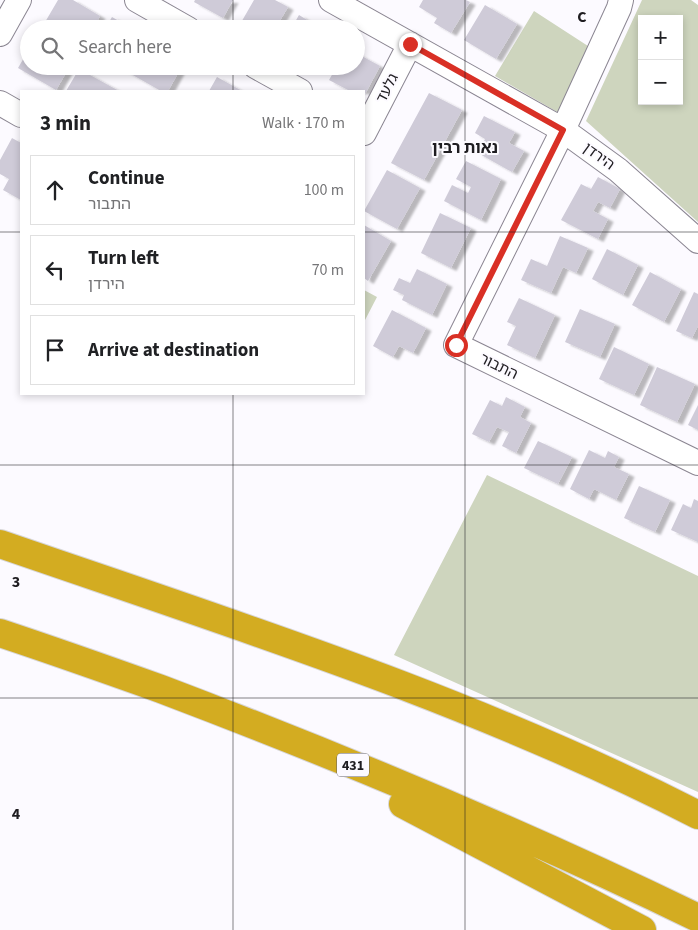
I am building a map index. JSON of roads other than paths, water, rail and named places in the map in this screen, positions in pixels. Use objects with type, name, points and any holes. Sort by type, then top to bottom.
[{"type":"highway","points":[[0,544],[311,652],[481,717],[698,813]]},
{"type":"highway","name":"431","points":[[0,632],[161,690],[394,782],[570,858],[698,918]]},
{"type":"highway","points":[[218,712],[389,797],[642,930]]},
{"type":"street","points":[[0,34],[19,0]]},
{"type":"street","points":[[137,0],[172,20]]},
{"type":"street","name":"הירדן","points":[[331,0],[563,130],[618,170],[698,240]]},
{"type":"street","name":"התבור","points":[[621,0],[616,15],[563,130],[456,345],[698,463]]},
{"type":"street","name":"גלעד","points":[[365,127],[410,44]]},
{"type":"street","points":[[271,75],[298,90]]},
{"type":"street","points":[[0,103],[20,114]]},
{"type":"district","name":"נאות רבין","points":[[465,147]]}]
